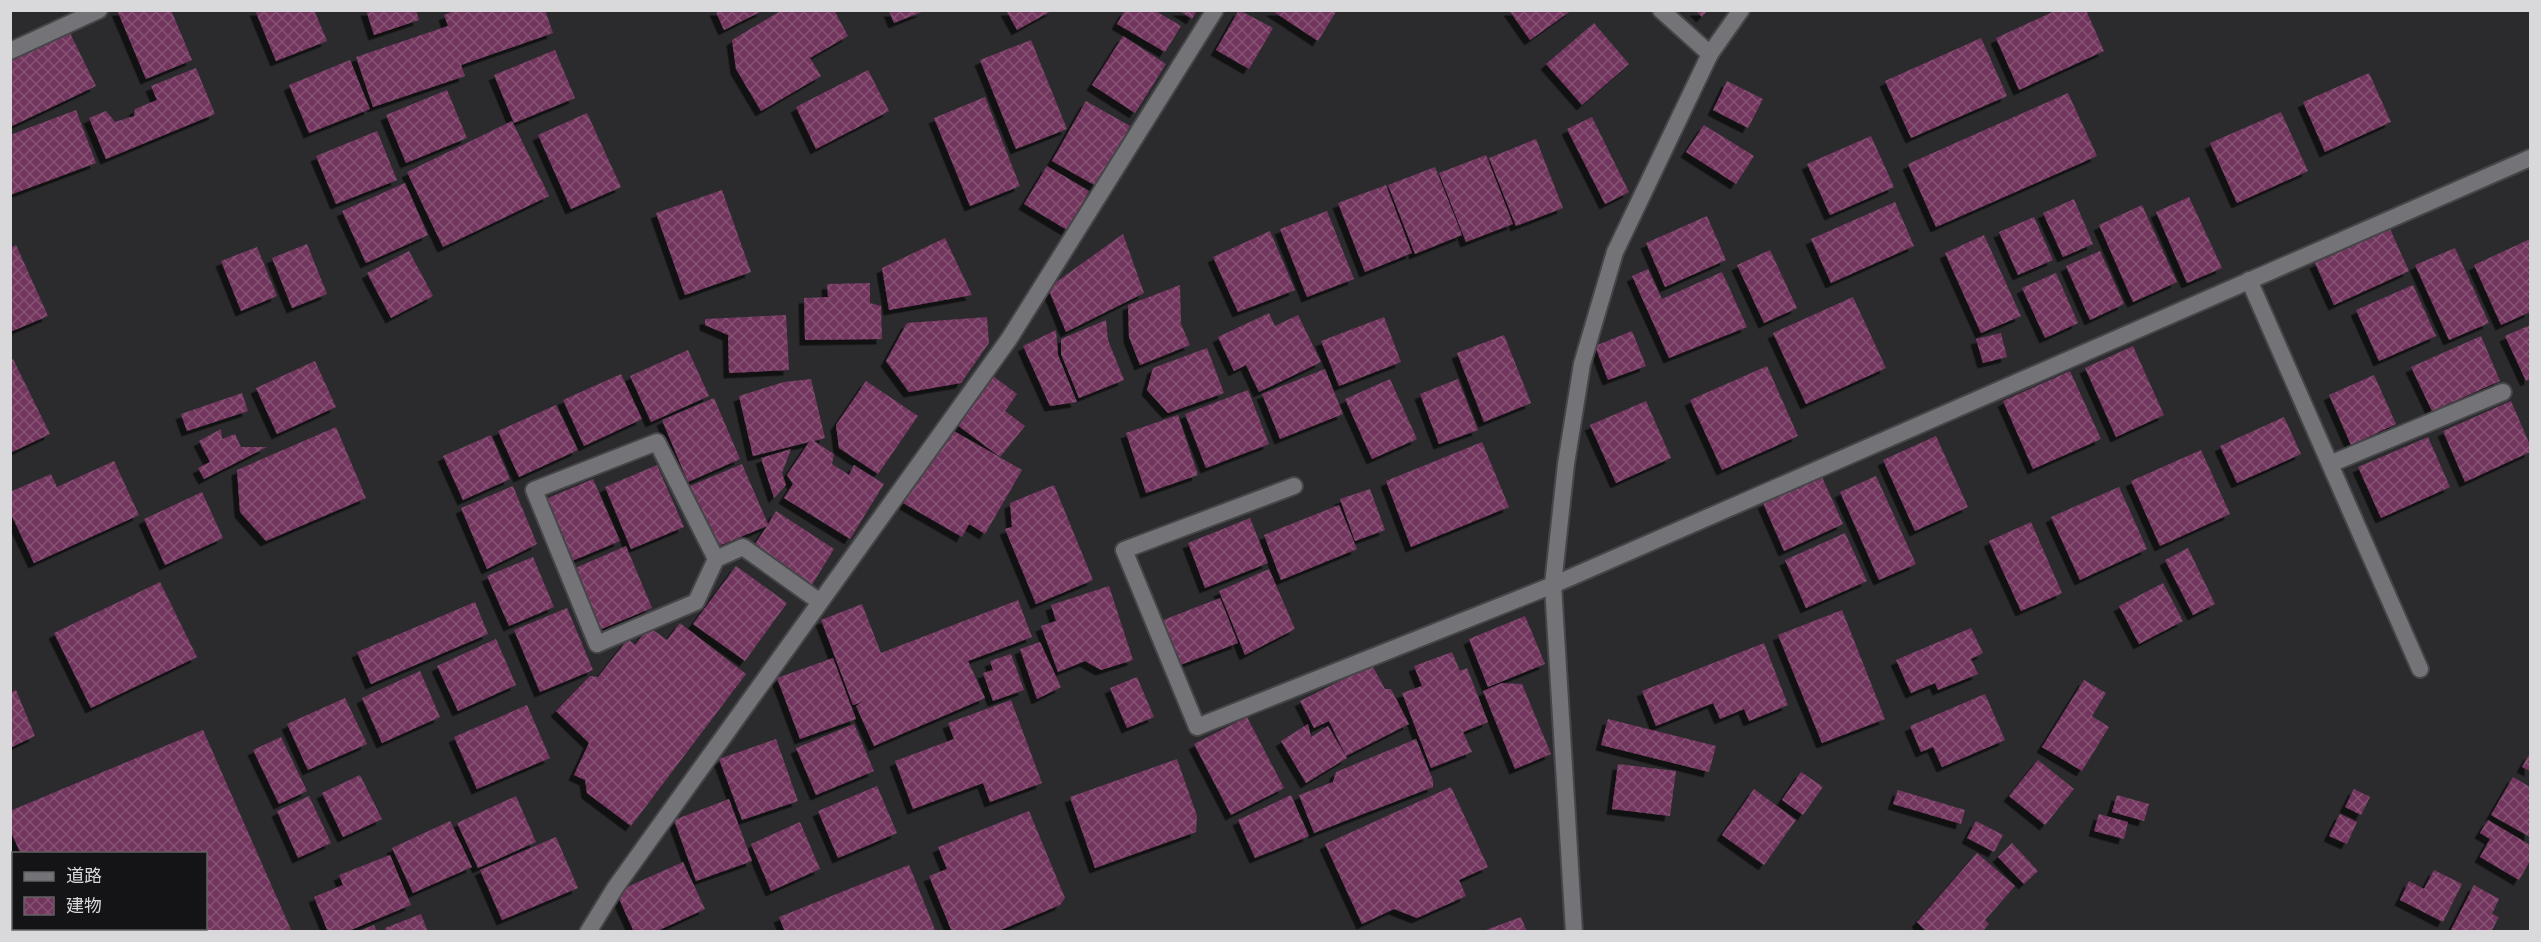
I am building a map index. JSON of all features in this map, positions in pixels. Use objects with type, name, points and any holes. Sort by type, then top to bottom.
[{"type":"street","points":[[10,51],[99,10]]},
{"type":"street","points":[[588,932],[615,888],[1009,339],[1215,10]]},
{"type":"street","points":[[1661,10],[1710,54]]},
{"type":"street","points":[[1574,932],[1552,585],[1566,464],[1582,364],[1611,263],[1710,54],[1741,10]]},
{"type":"street","points":[[1294,486],[1124,550],[1197,728],[1552,585],[2530,158]]},
{"type":"street","points":[[2249,280],[2420,669]]},
{"type":"street","points":[[2330,464],[2503,392]]},
{"type":"street","points":[[716,559],[657,442],[534,490],[597,644],[696,602],[716,559],[743,547],[820,602]]},
{"type":"building","points":[[117,10],[171,10],[192,60],[146,79]]},
{"type":"building","points":[[255,10],[314,10],[327,41],[276,61]]},
{"type":"building","points":[[366,10],[416,10],[419,20],[374,35]]},
{"type":"building","points":[[456,10],[545,10],[553,33],[461,65],[465,76],[373,107],[356,57],[448,26],[444,15]]},
{"type":"building","points":[[715,10],[764,10],[724,30]]},
{"type":"building","points":[[782,10],[834,10],[848,36],[810,58],[821,76],[761,111],[736,69],[732,40]]},
{"type":"building","points":[[1006,10],[1053,10],[1017,30]]},
{"type":"building","points":[[1125,10],[1154,10],[1181,26],[1165,52],[1117,24]]},
{"type":"building","points":[[1178,10],[1197,10],[1192,19]]},
{"type":"building","points":[[1239,10],[1273,28],[1249,69],[1216,50]]},
{"type":"building","points":[[1271,10],[1337,10],[1318,41]]},
{"type":"building","points":[[1509,10],[1572,10],[1530,40]]},
{"type":"building","points":[[1695,10],[1708,10],[1702,17]]},
{"type":"building","points":[[2057,10],[2086,10],[2104,51],[2019,90],[1996,38]]},
{"type":"building","points":[[889,11],[924,11],[894,23]]},
{"type":"building","points":[[1594,23],[1629,64],[1582,105],[1546,64]]},
{"type":"building","points":[[69,31],[96,86],[10,127],[10,59]]},
{"type":"building","points":[[1123,36],[1166,64],[1135,113],[1092,85]]},
{"type":"building","points":[[1981,38],[2007,96],[1911,138],[1885,81]]},
{"type":"building","points":[[1031,40],[1067,129],[1016,149],[980,60]]},
{"type":"building","points":[[555,50],[575,98],[514,123],[494,75]]},
{"type":"building","points":[[350,60],[370,109],[309,133],[289,85]]},
{"type":"building","points":[[196,68],[215,114],[106,159],[89,118],[106,111],[115,122],[134,116],[135,109],[157,100],[151,86]]},
{"type":"building","points":[[868,70],[889,111],[816,149],[796,107]]},
{"type":"building","points":[[2369,73],[2391,122],[2325,152],[2303,102]]},
{"type":"building","points":[[1727,81],[1763,99],[1748,128],[1713,110]]},
{"type":"building","points":[[447,90],[467,138],[406,163],[386,115]]},
{"type":"building","points":[[2068,93],[2097,156],[1936,227],[1908,164]]},
{"type":"building","points":[[985,97],[1020,186],[970,206],[934,118]]},
{"type":"building","points":[[1086,101],[1130,126],[1096,186],[1052,161]]},
{"type":"building","points":[[76,110],[96,163],[10,195],[10,135]]},
{"type":"building","points":[[2281,112],[2308,171],[2237,203],[2210,143]]},
{"type":"building","points":[[587,113],[621,187],[571,209],[538,135]]},
{"type":"building","points":[[1592,117],[1629,192],[1605,204],[1567,129]]},
{"type":"building","points":[[512,121],[549,196],[443,247],[407,172]]},
{"type":"building","points":[[1704,125],[1754,156],[1736,184],[1686,152]]},
{"type":"building","points":[[377,131],[397,180],[336,204],[316,156]]},
{"type":"building","points":[[1871,136],[1894,187],[1830,215],[1807,164]]},
{"type":"building","points":[[1536,139],[1563,208],[1516,226],[1489,158]]},
{"type":"building","points":[[1486,155],[1513,224],[1466,242],[1439,173]]},
{"type":"building","points":[[1047,166],[1089,191],[1067,230],[1024,204]]},
{"type":"building","points":[[1435,167],[1462,235],[1415,254],[1388,185]]},
{"type":"building","points":[[405,183],[428,235],[366,263],[342,211]]},
{"type":"building","points":[[1386,185],[1412,253],[1365,272],[1338,203]]},
{"type":"building","points":[[722,190],[751,272],[685,295],[656,213]]},
{"type":"building","points":[[2189,197],[2222,268],[2187,283],[2156,212]]},
{"type":"building","points":[[2074,199],[2093,244],[2063,257],[2043,213]]},
{"type":"building","points":[[1895,202],[1914,246],[1831,283],[1811,239]]},
{"type":"building","points":[[2142,205],[2177,282],[2133,302],[2099,225]]},
{"type":"building","points":[[1327,211],[1354,279],[1307,297],[1280,229]]},
{"type":"building","points":[[1707,216],[1726,260],[1665,287],[1646,243]]},
{"type":"building","points":[[2034,217],[2053,260],[2018,275],[1999,232]]},
{"type":"building","points":[[2390,229],[2409,271],[2334,305],[2315,263]]},
{"type":"building","points":[[1270,231],[1295,290],[1238,312],[1213,257]]},
{"type":"building","points":[[1123,234],[1144,293],[1066,332],[1048,288]]},
{"type":"building","points":[[1984,235],[2021,316],[1981,333],[1945,253]]},
{"type":"building","points":[[945,238],[972,295],[889,310],[882,268]]},
{"type":"building","points":[[2530,239],[2530,312],[2501,325],[2474,265]]},
{"type":"building","points":[[307,244],[327,294],[292,308],[272,258]]},
{"type":"building","points":[[16,245],[48,316],[10,332],[10,248]]},
{"type":"building","points":[[257,247],[277,296],[241,311],[221,261]]},
{"type":"building","points":[[2455,248],[2489,323],[2449,340],[2415,265]]},
{"type":"building","points":[[1770,250],[1797,308],[1764,323],[1737,265]]},
{"type":"building","points":[[409,251],[433,296],[391,318],[367,273]]},
{"type":"building","points":[[2100,251],[2124,304],[2090,320],[2066,266]]},
{"type":"building","points":[[1648,269],[1662,299],[1722,272],[1747,327],[1669,358],[1632,276]]},
{"type":"building","points":[[2056,273],[2078,323],[2045,338],[2022,288]]},
{"type":"building","points":[[870,283],[870,303],[881,306],[882,339],[805,340],[804,298],[828,297],[827,284]]},
{"type":"building","points":[[1180,285],[1181,324],[1190,345],[1140,365],[1129,337],[1128,305]]},
{"type":"building","points":[[2413,285],[2436,336],[2379,361],[2356,310]]},
{"type":"building","points":[[1853,297],[1886,368],[1806,404],[1773,333]]},
{"type":"building","points":[[1269,313],[1275,326],[1298,315],[1321,362],[1259,392],[1246,365],[1234,371],[1218,337]]},
{"type":"building","points":[[786,315],[789,370],[729,373],[728,335],[705,325],[705,319]]},
{"type":"building","points":[[987,317],[989,343],[961,383],[909,392],[886,361],[907,323]]},
{"type":"building","points":[[1384,317],[1401,362],[1339,386],[1321,341]]},
{"type":"building","points":[[1106,320],[1108,340],[1124,380],[1079,398],[1061,354],[1061,339]]},
{"type":"building","points":[[2530,325],[2530,379],[2526,381],[2505,336]]},
{"type":"building","points":[[1056,330],[1058,355],[1077,402],[1050,406],[1023,346]]},
{"type":"building","points":[[1632,331],[1646,366],[1608,380],[1595,346]]},
{"type":"building","points":[[2001,333],[2007,357],[1983,363],[1976,339]]},
{"type":"building","points":[[1504,335],[1531,403],[1484,422],[1457,353]]},
{"type":"building","points":[[2481,336],[2500,381],[2432,411],[2411,367]]},
{"type":"building","points":[[2133,346],[2164,415],[2116,437],[2085,368]]},
{"type":"building","points":[[1207,348],[1224,393],[1168,413],[1147,390],[1153,368]]},
{"type":"building","points":[[688,350],[709,396],[651,422],[630,376]]},
{"type":"building","points":[[13,359],[50,434],[10,453],[10,361]]},
{"type":"building","points":[[315,361],[336,407],[277,434],[256,388]]},
{"type":"building","points":[[1767,366],[1798,436],[1722,470],[1690,400]]},
{"type":"building","points":[[1325,369],[1343,414],[1280,439],[1262,394]]},
{"type":"building","points":[[2070,371],[2101,439],[2033,469],[2003,401]]},
{"type":"building","points":[[989,373],[1017,394],[1005,411],[1025,426],[1000,457],[952,421]]},
{"type":"building","points":[[621,374],[642,419],[584,446],[563,400]]},
{"type":"building","points":[[2374,375],[2396,424],[2351,445],[2329,395]]},
{"type":"building","points":[[811,379],[825,438],[814,441],[834,454],[832,464],[849,475],[854,465],[884,484],[850,539],[784,498],[793,484],[787,475],[809,442],[753,456],[739,396],[784,382]]},
{"type":"building","points":[[1390,379],[1417,439],[1372,459],[1345,399]]},
{"type":"building","points":[[1458,379],[1478,430],[1439,444],[1420,394]]},
{"type":"building","points":[[866,381],[918,416],[878,474],[839,448],[836,425]]},
{"type":"building","points":[[1248,390],[1269,444],[1206,468],[1185,414]]},
{"type":"building","points":[[242,393],[248,411],[187,431],[181,414]]},
{"type":"building","points":[[714,398],[740,459],[688,482],[662,420]]},
{"type":"building","points":[[1646,401],[1671,458],[1616,483],[1590,425]]},
{"type":"building","points":[[2511,401],[2530,445],[2530,452],[2465,482],[2443,431]]},
{"type":"building","points":[[556,405],[578,450],[519,477],[498,431]]},
{"type":"building","points":[[1178,415],[1198,475],[1146,493],[1126,433]]},
{"type":"building","points":[[2284,417],[2301,454],[2237,483],[2220,446]]},
{"type":"building","points":[[336,427],[366,498],[266,541],[240,512],[237,470]]},
{"type":"building","points":[[947,427],[1022,470],[985,534],[969,524],[962,537],[903,503]]},
{"type":"building","points":[[221,429],[222,439],[235,434],[241,447],[267,447],[204,479],[198,468],[210,462],[199,441]]},
{"type":"building","points":[[491,435],[510,479],[463,500],[443,456]]},
{"type":"building","points":[[1936,436],[1968,507],[1915,531],[1883,460]]},
{"type":"building","points":[[2428,437],[2450,487],[2381,518],[2358,467]]},
{"type":"building","points":[[1482,442],[1509,507],[1411,547],[1386,481]]},
{"type":"building","points":[[791,449],[782,473],[786,485],[774,498],[761,458]]},
{"type":"building","points":[[2201,450],[2230,514],[2160,546],[2131,481]]},
{"type":"building","points":[[114,461],[139,515],[34,563],[10,512],[10,492],[51,474],[57,487]]},
{"type":"building","points":[[742,464],[768,524],[776,511],[834,549],[810,588],[751,550],[767,526],[716,547],[690,486]]},
{"type":"building","points":[[657,465],[684,527],[631,549],[605,487]]},
{"type":"building","points":[[1876,476],[1916,564],[1879,580],[1840,492]]},
{"type":"building","points":[[1822,477],[1843,524],[1784,551],[1763,503]]},
{"type":"building","points":[[593,479],[620,541],[567,563],[541,501]]},
{"type":"building","points":[[1054,485],[1093,580],[1036,604],[1005,529],[1012,527],[1010,503]]},
{"type":"building","points":[[513,486],[537,544],[487,569],[461,508]]},
{"type":"building","points":[[2119,487],[2147,549],[2080,580],[2051,517]]},
{"type":"building","points":[[1370,489],[1385,530],[1355,541],[1340,499]]},
{"type":"building","points":[[202,492],[223,538],[165,565],[144,519]]},
{"type":"building","points":[[1339,505],[1357,549],[1281,580],[1264,535]]},
{"type":"building","points":[[1250,518],[1268,563],[1205,588],[1188,543]]},
{"type":"building","points":[[2031,522],[2062,593],[2021,611],[1989,541]]},
{"type":"building","points":[[1845,533],[1867,581],[1806,608],[1785,560]]},
{"type":"building","points":[[626,546],[652,608],[599,630],[573,569]]},
{"type":"building","points":[[2188,548],[2215,604],[2193,615],[2165,560]]},
{"type":"building","points":[[533,557],[554,607],[509,626],[487,576]]},
{"type":"building","points":[[736,566],[787,603],[745,661],[693,624]]},
{"type":"building","points":[[1269,569],[1295,629],[1245,655],[1219,591]]},
{"type":"building","points":[[160,582],[197,657],[91,708],[54,633]]},
{"type":"building","points":[[2163,583],[2183,621],[2139,644],[2119,606]]},
{"type":"building","points":[[1109,586],[1133,660],[1101,670],[1085,661],[1058,672],[1041,626],[1056,621],[1051,605]]},
{"type":"building","points":[[1220,598],[1238,643],[1175,667],[1158,622]]},
{"type":"building","points":[[1018,600],[1032,637],[968,661],[985,698],[874,746],[856,706],[862,702],[853,705],[821,620],[862,604],[881,653]]},
{"type":"building","points":[[475,602],[488,634],[371,684],[357,652]]},
{"type":"building","points":[[567,608],[593,670],[540,692],[514,630]]},
{"type":"building","points":[[1842,610],[1885,719],[1822,743],[1778,635]]},
{"type":"building","points":[[1525,616],[1545,664],[1488,687],[1469,639]]},
{"type":"building","points":[[680,623],[746,674],[631,826],[587,793],[585,780],[574,775],[589,743],[556,711],[590,676],[598,677],[628,639],[635,645],[649,627],[667,640]]},
{"type":"building","points":[[1971,628],[1983,653],[1971,659],[1978,674],[1938,690],[1935,683],[1911,693],[1896,660]]},
{"type":"building","points":[[496,639],[516,685],[458,711],[437,666]]},
{"type":"building","points":[[1040,642],[1061,687],[1037,699],[1020,649]]},
{"type":"building","points":[[1764,643],[1788,705],[1749,721],[1744,709],[1720,719],[1713,703],[1656,726],[1642,691]]},
{"type":"building","points":[[1452,652],[1460,671],[1467,668],[1488,722],[1463,732],[1472,752],[1431,768],[1402,693],[1422,686],[1414,666]]},
{"type":"building","points":[[1011,654],[1024,690],[993,701],[983,673],[993,670],[990,661]]},
{"type":"building","points":[[833,658],[856,719],[800,739],[777,678]]},
{"type":"building","points":[[1372,665],[1385,689],[1391,689],[1409,724],[1346,756],[1329,721],[1314,728],[1300,701]]},
{"type":"building","points":[[420,671],[440,717],[382,743],[362,698]]},
{"type":"building","points":[[1137,677],[1154,717],[1127,728],[1110,688]]},
{"type":"building","points":[[2084,680],[2106,693],[2092,716],[2109,727],[2082,771],[2042,747]]},
{"type":"building","points":[[1502,683],[1522,684],[1551,754],[1515,769],[1483,691]]},
{"type":"building","points":[[16,690],[35,736],[10,748],[10,693]]},
{"type":"building","points":[[1985,694],[2005,740],[1942,767],[1933,747],[1921,752],[1910,726]]},
{"type":"building","points":[[345,698],[367,744],[308,770],[287,724]]},
{"type":"building","points":[[1011,700],[1042,783],[990,802],[983,783],[913,809],[895,761],[954,739],[948,723]]},
{"type":"building","points":[[527,705],[550,758],[477,789],[454,737]]},
{"type":"building","points":[[1247,717],[1284,788],[1231,815],[1194,744]]},
{"type":"building","points":[[1608,719],[1716,746],[1709,772],[1601,745]]},
{"type":"building","points":[[854,724],[874,771],[816,795],[796,748]]},
{"type":"building","points":[[1308,724],[1311,737],[1328,726],[1347,758],[1306,783],[1281,741]]},
{"type":"building","points":[[203,730],[292,932],[54,932],[54,930],[207,930],[207,852],[20,852],[10,830],[10,811]]},
{"type":"building","points":[[281,737],[307,791],[279,804],[253,750]]},
{"type":"building","points":[[776,739],[798,801],[742,820],[719,759]]},
{"type":"building","points":[[1416,739],[1433,780],[1433,787],[1314,833],[1299,795],[1333,782],[1336,772]]},
{"type":"building","points":[[2530,753],[2530,771],[2522,767]]},
{"type":"building","points":[[1177,759],[1197,816],[1196,832],[1095,868],[1070,797]]},
{"type":"building","points":[[2038,760],[2074,789],[2045,825],[2009,796]]},
{"type":"building","points":[[1618,764],[1676,771],[1670,816],[1612,809]]},
{"type":"building","points":[[1801,772],[1823,787],[1803,815],[1782,800]]},
{"type":"building","points":[[360,775],[382,819],[343,837],[322,793]]},
{"type":"building","points":[[2513,777],[2530,787],[2530,837],[2491,815]]},
{"type":"building","points":[[877,786],[897,833],[838,858],[818,811]]},
{"type":"building","points":[[1451,787],[1488,867],[1459,880],[1466,896],[1417,918],[1394,909],[1362,924],[1325,844]]},
{"type":"building","points":[[1754,789],[1796,820],[1764,865],[1722,835]]},
{"type":"building","points":[[2354,789],[2370,797],[2361,815],[2345,807]]},
{"type":"building","points":[[1898,790],[1965,810],[1961,824],[1893,804]]},
{"type":"building","points":[[1291,795],[1309,836],[1255,858],[1238,820]]},
{"type":"building","points":[[2117,795],[2149,804],[2144,821],[2112,812]]},
{"type":"building","points":[[309,796],[331,843],[298,858],[277,811]]},
{"type":"building","points":[[516,796],[536,842],[478,868],[457,823]]},
{"type":"building","points":[[729,799],[752,861],[696,881],[674,820]]},
{"type":"building","points":[[1029,811],[1065,898],[1060,905],[996,932],[952,932],[929,876],[947,869],[938,847]]},
{"type":"building","points":[[2099,814],[2128,822],[2124,839],[2094,831]]},
{"type":"building","points":[[2340,814],[2357,822],[2347,844],[2329,836]]},
{"type":"building","points":[[2488,820],[2530,845],[2530,861],[2519,880],[2480,857],[2490,839],[2480,833]]},
{"type":"building","points":[[450,821],[472,867],[413,893],[392,848]]},
{"type":"building","points":[[1976,821],[2003,835],[1994,852],[1967,838]]},
{"type":"building","points":[[800,822],[820,869],[771,891],[751,844]]},
{"type":"building","points":[[556,837],[578,888],[502,920],[480,870]]},
{"type":"building","points":[[2012,843],[2038,871],[2024,884],[1998,857]]},
{"type":"building","points":[[1977,853],[2015,886],[1985,920],[1989,924],[1982,932],[1927,932],[1917,922]]},
{"type":"building","points":[[390,855],[411,905],[346,932],[328,932],[314,897],[343,885],[339,875]]},
{"type":"building","points":[[683,862],[705,909],[655,932],[634,932],[616,892]]},
{"type":"building","points":[[909,865],[936,932],[785,932],[779,917]]},
{"type":"building","points":[[2434,870],[2462,884],[2443,922],[2400,900],[2409,881],[2424,889]]},
{"type":"building","points":[[2474,885],[2499,899],[2492,914],[2499,917],[2491,932],[2450,932]]},
{"type":"building","points":[[421,914],[428,932],[386,932],[385,928]]},
{"type":"building","points":[[1521,917],[1527,932],[1483,931]]},
{"type":"building","points":[[374,925],[377,932],[359,932],[359,931]]}]
